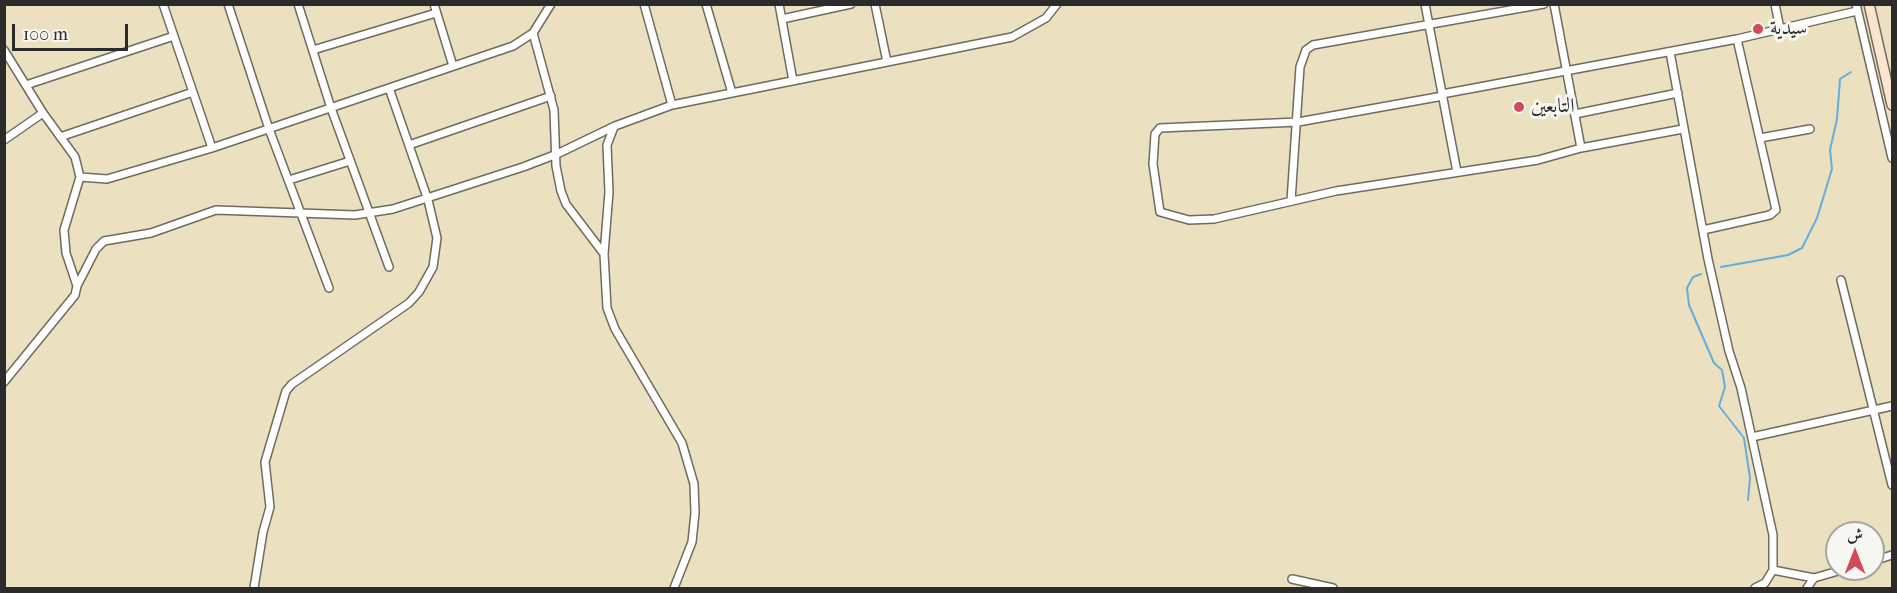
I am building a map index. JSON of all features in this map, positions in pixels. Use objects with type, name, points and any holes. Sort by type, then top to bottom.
[{"type":"main road","points":[[1869,4],[1893,105]]},
{"type":"street","points":[[163,4],[212,148]]},
{"type":"street","points":[[228,4],[269,129],[328,288]]},
{"type":"street","points":[[298,4],[331,108],[389,267]]},
{"type":"street","points":[[434,4],[453,66]]},
{"type":"street","points":[[80,177],[107,179],[212,148],[513,46],[533,33],[551,4]]},
{"type":"street","points":[[644,4],[672,105]]},
{"type":"street","points":[[706,4],[732,93]]},
{"type":"street","points":[[779,4],[794,81]]},
{"type":"street","points":[[782,19],[851,4]]},
{"type":"street","points":[[875,4],[887,62]]},
{"type":"street","points":[[4,382],[73,300],[77,286],[96,249],[104,241],[151,232],[216,210],[370,214],[428,200],[557,154],[615,126],[672,105],[1012,37],[1046,18],[1057,4]]},
{"type":"street","points":[[1425,4],[1457,172]]},
{"type":"street","points":[[1291,201],[1302,58],[1313,45],[1544,4]]},
{"type":"street","points":[[1554,4],[1581,148]]},
{"type":"street","points":[[1775,4],[1780,29]]},
{"type":"street","points":[[1683,129],[1581,148],[1538,160],[1336,191],[1206,220],[1189,220],[1160,212],[1153,171],[1155,134],[1160,128],[1298,122],[1737,39],[1856,8],[1893,158]]},
{"type":"street","points":[[313,50],[436,13]]},
{"type":"street","points":[[533,33],[551,96],[556,124],[558,179],[566,204],[604,254]]},
{"type":"street","points":[[26,85],[174,36]]},
{"type":"street","points":[[1703,230],[1770,215],[1776,210],[1737,39]]},
{"type":"street","points":[[1670,52],[1724,333],[1741,388],[1773,535],[1773,570],[1765,583],[1755,588]]},
{"type":"street","points":[[5,54],[78,163],[80,177],[64,230],[66,253],[77,286]]},
{"type":"street","points":[[254,588],[263,532],[270,507],[265,462],[281,401],[292,384],[409,303],[427,280],[436,252],[437,238],[428,200],[389,88]]},
{"type":"street","points":[[60,136],[193,92]]},
{"type":"street","points":[[1575,114],[1678,93]]},
{"type":"street","points":[[409,145],[551,96]]},
{"type":"street","points":[[4,140],[43,113]]},
{"type":"street","points":[[615,126],[607,144],[610,183],[604,254],[605,297],[610,319],[682,443],[692,470],[695,499],[694,527],[687,556],[674,588]]},
{"type":"street","points":[[1760,138],[1810,129]]},
{"type":"street","points":[[289,180],[350,161]]},
{"type":"street","points":[[1841,280],[1893,485]]},
{"type":"street","points":[[1752,437],[1893,406]]},
{"type":"street","points":[[1773,570],[1814,578],[1825,575]]},
{"type":"street","points":[[1807,588],[1814,578]]},
{"type":"street","points":[[1292,579],[1334,588]]},
{"type":"waterway","points":[[1721,267],[1788,255],[1802,248],[1817,218],[1832,169],[1830,150],[1837,119],[1840,79],[1851,72]]},
{"type":"waterway","points":[[1701,274],[1693,277],[1687,288],[1689,305],[1714,363],[1722,370],[1725,387],[1719,406],[1744,438],[1750,478],[1748,500]]},
{"type":"place","name":"سيدية","points":[[1758,29]]},
{"type":"place","name":"التابعين","points":[[1519,107]]}]
